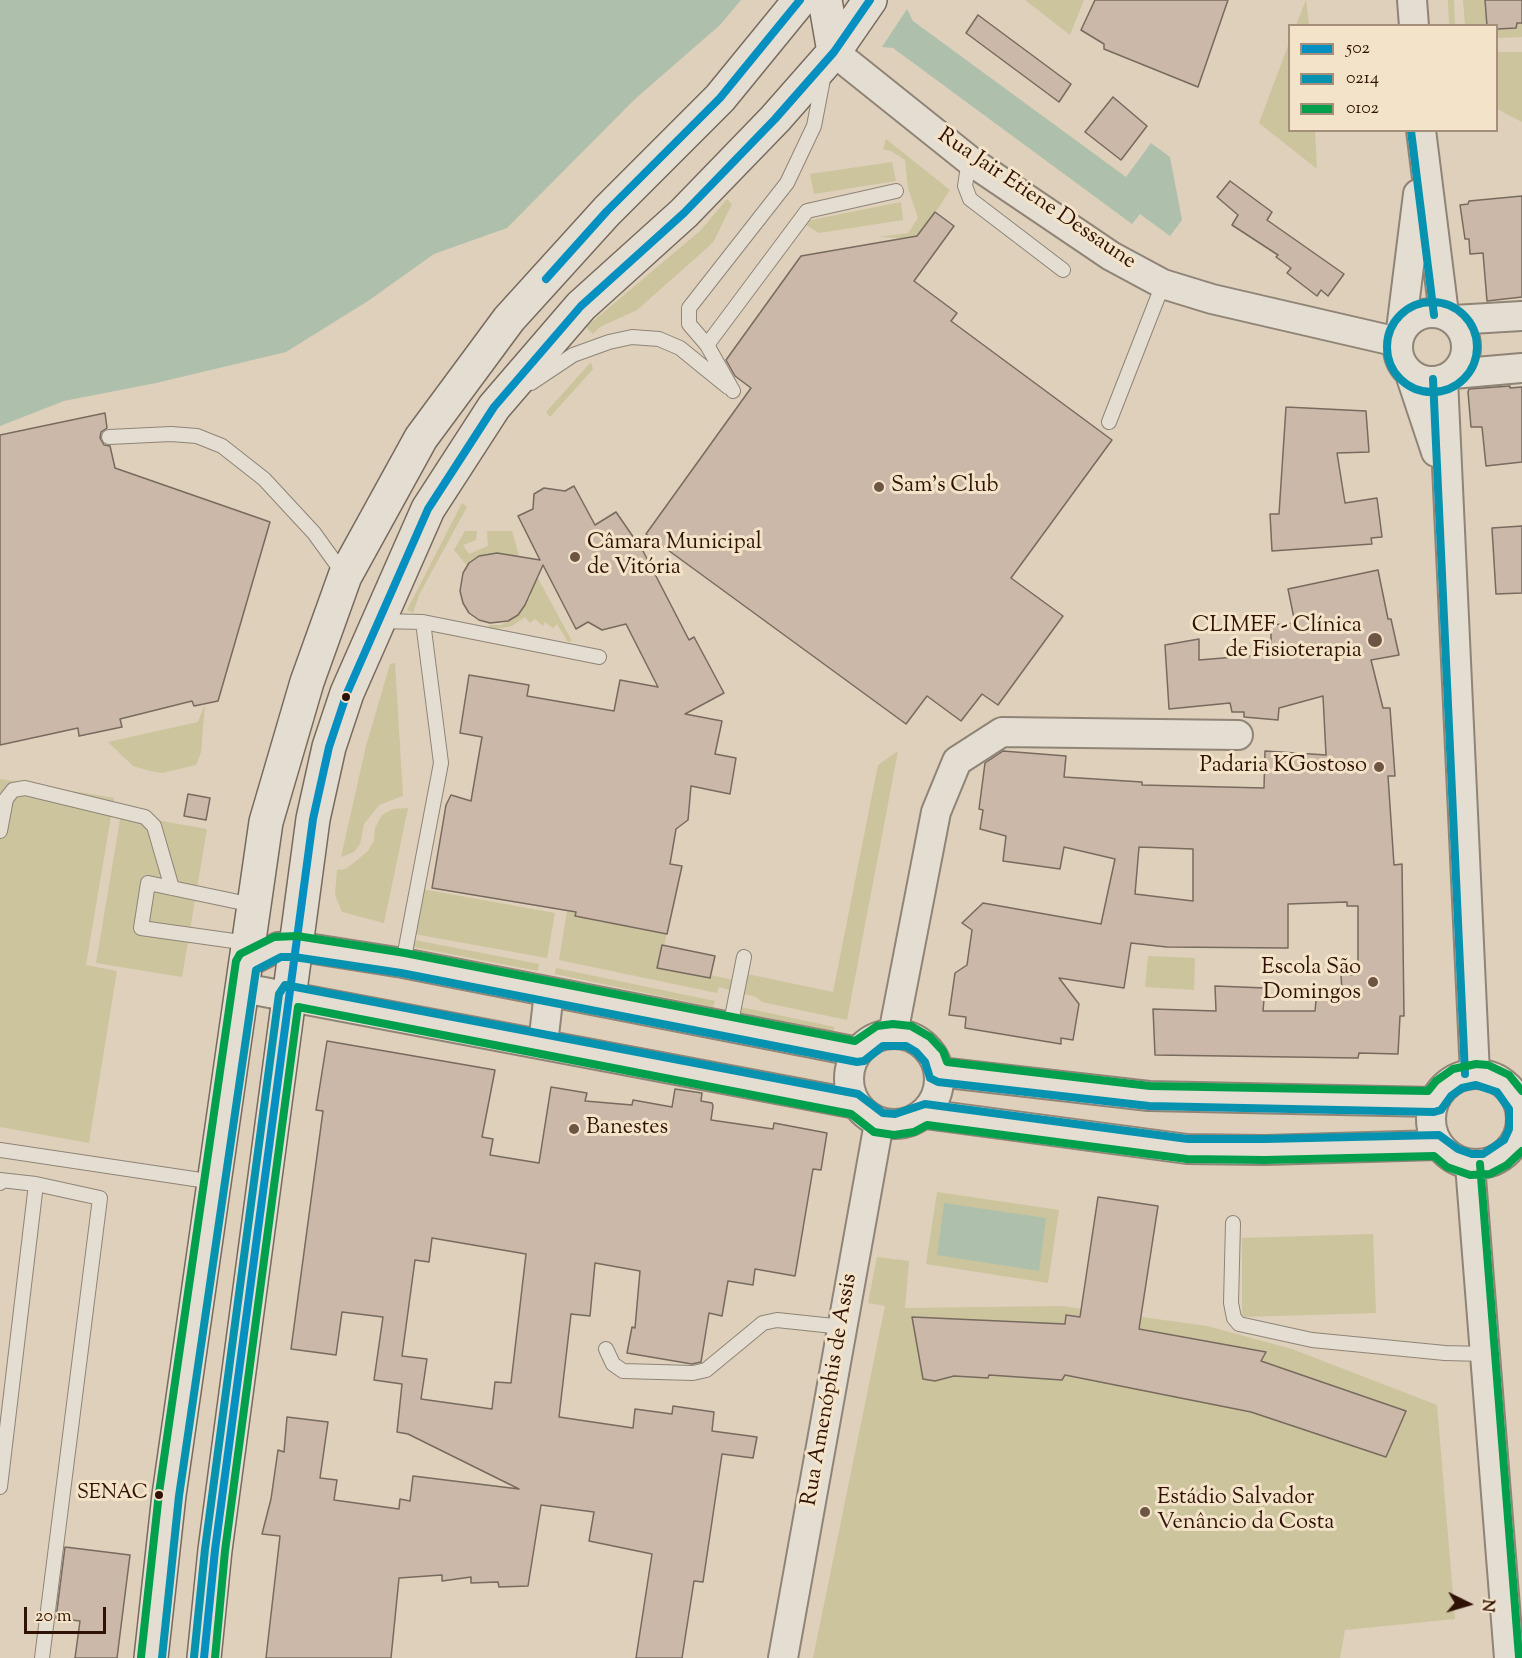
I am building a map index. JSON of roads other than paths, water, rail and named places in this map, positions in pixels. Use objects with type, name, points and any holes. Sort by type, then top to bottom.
[{"type":"main road","points":[[151,1658],[169,1495],[253,905],[271,805],[307,682],[345,576],[421,438],[509,319],[607,211],[720,98],[800,0]]},
{"type":"main road","points":[[825,0],[830,56]]},
{"type":"main road","points":[[204,1658],[215,1550],[313,819],[329,747],[347,693],[428,509],[494,407],[582,306],[684,213],[775,119],[830,56],[870,0]]},
{"type":"street","points":[[1412,0],[1414,24]]},
{"type":"street","name":"Rua Jair Etiene Dessaune","points":[[830,56],[969,159],[1111,256],[1163,284],[1212,299],[1399,336]]},
{"type":"street","points":[[1422,142],[1449,317],[1466,337],[1466,347],[1460,367],[1448,377],[1446,483],[1475,1074]]},
{"type":"street","points":[[1422,142],[1399,336],[1402,365],[1420,380],[1522,368]]},
{"type":"street","points":[[1399,336],[1409,320],[1419,314],[1431,312],[1449,317],[1522,316]]},
{"type":"street","points":[[1410,374],[1446,483]]},
{"type":"street","points":[[893,1034],[936,812],[957,760],[1002,732],[1238,735]]},
{"type":"street","points":[[856,1104],[289,995],[245,965],[278,947],[296,946],[403,963],[858,1052]]},
{"type":"street","points":[[543,1044],[549,992]]},
{"type":"street","points":[[893,1034],[909,1036],[923,1044],[934,1057],[939,1072],[939,1087],[934,1102],[925,1114],[910,1122],[895,1125],[879,1123],[866,1115],[856,1104],[849,1077],[858,1052],[868,1042],[893,1034]]},
{"type":"street","points":[[939,1072],[1149,1096],[1434,1102]]},
{"type":"street","points":[[1475,1074],[1513,1084],[1519,1105],[1521,1131],[1513,1146],[1501,1157],[1486,1164],[1470,1164],[1452,1158],[1438,1145],[1432,1131],[1430,1117],[1434,1102],[1443,1088],[1458,1078],[1475,1074]]},
{"type":"street","points":[[925,1114],[1187,1149],[1265,1150],[1438,1145]]},
{"type":"street","name":"Rua Amenóphis de Assis","points":[[783,1658],[879,1123]]},
{"type":"street","points":[[1470,1164],[1509,1658]]},
{"type":"lane","points":[[494,407],[573,355],[609,342],[632,337],[659,339],[680,348],[733,391],[707,345],[689,324],[689,308],[787,183],[814,126],[830,56]]},
{"type":"lane","points":[[969,159],[965,186],[970,199],[1063,270]]},
{"type":"lane","points":[[707,345],[807,211],[896,191]]},
{"type":"lane","points":[[1109,422],[1163,284]]},
{"type":"lane","points":[[109,437],[171,434],[197,436],[222,446],[264,478],[314,533],[345,576]]},
{"type":"lane","points":[[379,621],[423,622],[599,657]]},
{"type":"lane","points":[[403,963],[441,763],[423,622]]},
{"type":"lane","points":[[0,831],[6,799],[13,790],[25,788],[145,817],[154,826],[172,888]]},
{"type":"lane","points":[[245,965],[141,928],[148,882],[253,905]]},
{"type":"lane","points":[[730,1027],[744,957]]},
{"type":"lane","points":[[0,1150],[214,1182]]},
{"type":"lane","points":[[0,1183],[0,1180],[36,1184],[100,1198],[42,1658]]},
{"type":"lane","points":[[0,1487],[36,1184]]},
{"type":"lane","points":[[1233,1224],[1231,1304],[1234,1318],[1239,1324],[1312,1341],[1444,1353],[1485,1354]]},
{"type":"lane","points":[[606,1349],[613,1364],[623,1371],[693,1373],[712,1365],[763,1323],[777,1320],[843,1327]]},
{"type":"place","name":"Sam's Club","points":[[879,487]]},
{"type":"place","name":"Câmara Municipal de Vitória","points":[[575,557]]},
{"type":"place","name":"CLIMEF - Clínica de Fisioterapia","points":[[1375,640]]},
{"type":"place","name":"Padaria KGostoso","points":[[1379,767]]},
{"type":"place","name":"Escola São Domingos","points":[[1373,982]]},
{"type":"place","name":"Banestes","points":[[574,1129]]},
{"type":"place","name":"SENAC","points":[[159,1495]]},
{"type":"place","name":"Estádio Salvador Venâncio da Costa","points":[[1145,1512]]}]
